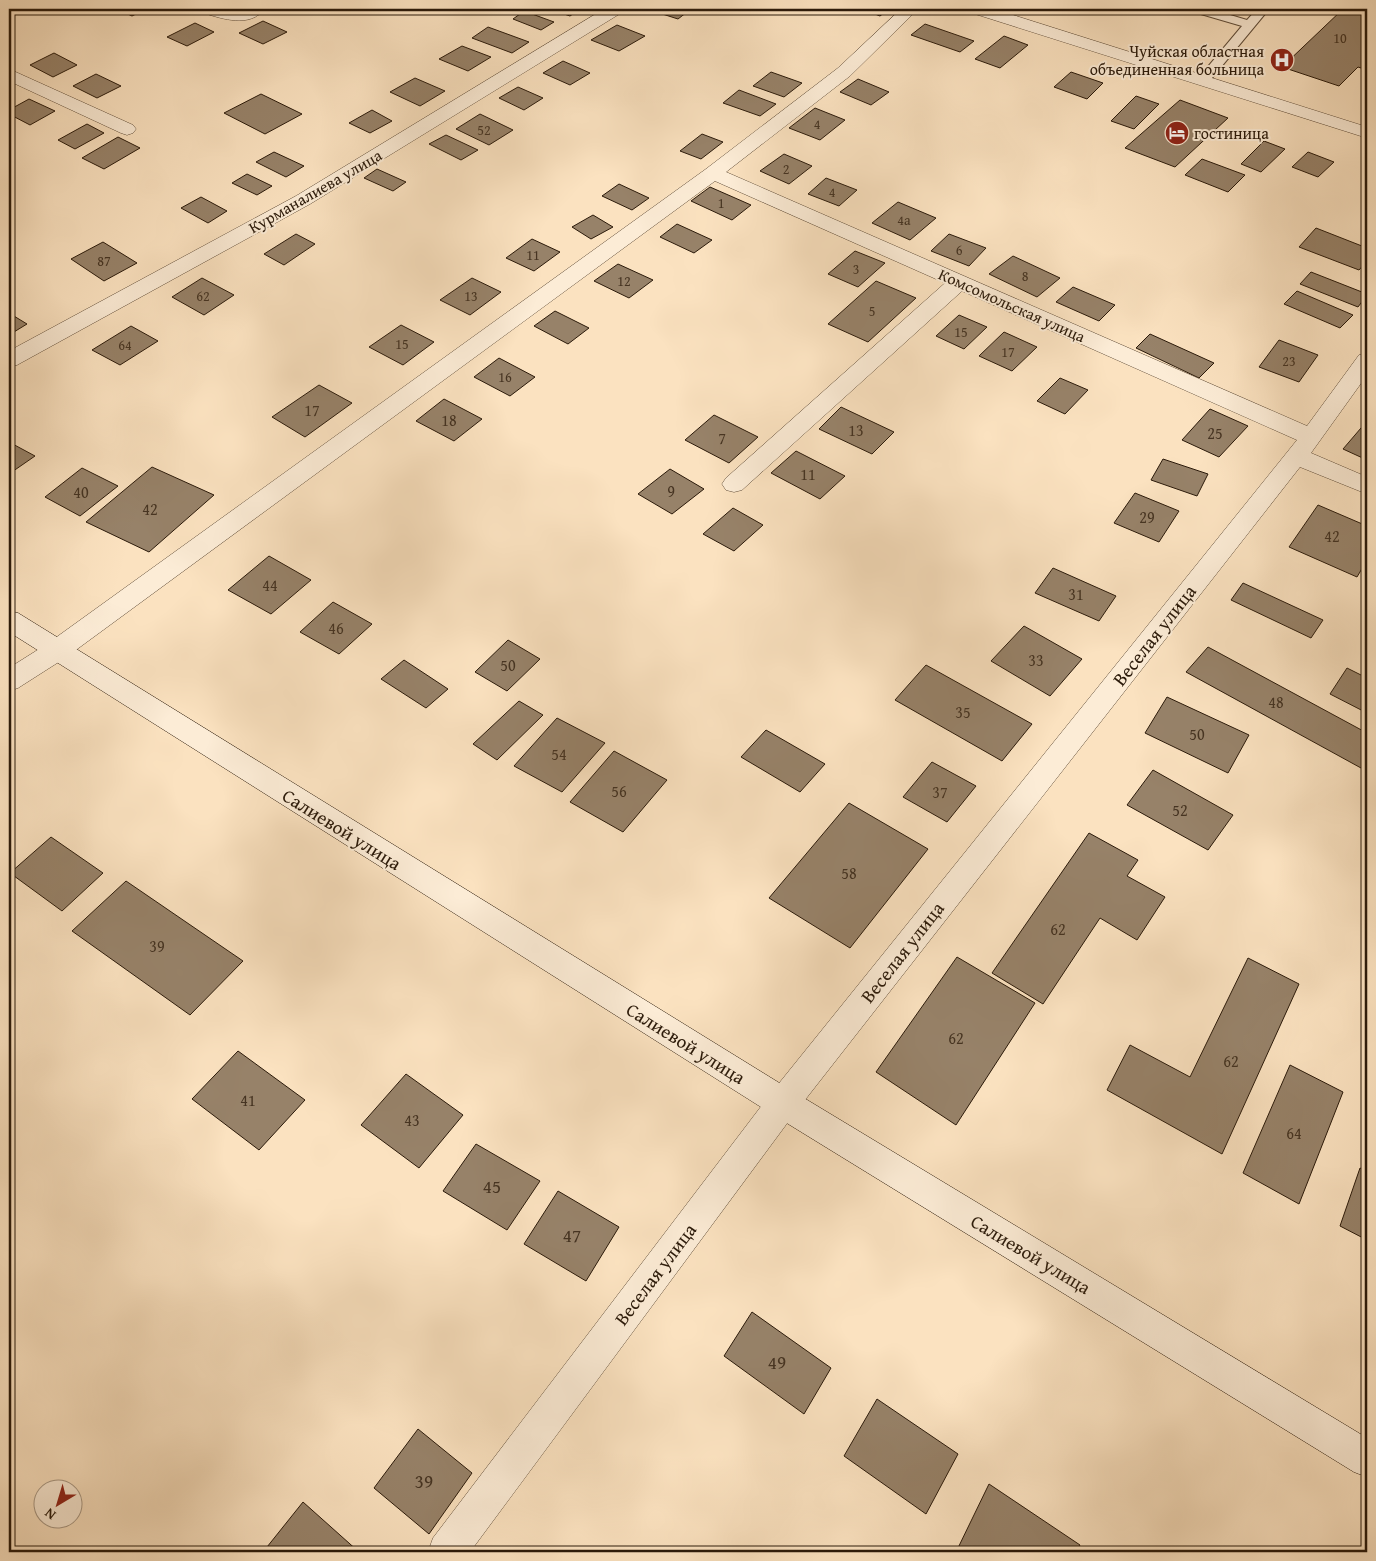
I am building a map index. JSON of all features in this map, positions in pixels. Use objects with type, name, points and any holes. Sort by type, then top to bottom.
[{"type":"street","points":[[210,9],[231,17],[240,17],[256,9]]},
{"type":"street","name":"Курманалиева улица","points":[[9,360],[303,200],[615,9]]},
{"type":"street","points":[[9,681],[56,651],[713,173],[844,72],[910,9]]},
{"type":"street","points":[[978,9],[1367,133]]},
{"type":"street","points":[[9,74],[127,129]]},
{"type":"street","name":"Комсомольская улица","points":[[713,173],[959,282],[1304,446],[1367,486]]},
{"type":"street","points":[[734,484],[959,282]]},
{"type":"street","name":"Веселая улица","points":[[447,1552],[783,1103],[1304,446],[1367,360]]},
{"type":"street","name":"Салиевой улица","points":[[9,620],[783,1103],[1367,1459]]},
{"type":"lane","points":[[1198,9],[1251,25]]},
{"type":"lane","points":[[1202,80],[1263,9]]},
{"type":"building","points":[[117,9],[146,9],[132,16]]},
{"type":"building","points":[[549,9],[580,9],[570,16]]},
{"type":"building","points":[[657,9],[691,9],[678,19],[653,11]]},
{"type":"building","points":[[862,9],[889,9],[880,16]]},
{"type":"building","points":[[1343,9],[1367,9],[1367,70],[1358,67],[1339,86],[1282,67]]},
{"type":"building","points":[[524,11],[554,22],[541,30],[513,19]]},
{"type":"building","points":[[263,21],[287,32],[263,44],[239,33]]},
{"type":"building","points":[[195,23],[214,32],[187,46],[167,37]]},
{"type":"building","points":[[925,24],[974,41],[960,52],[911,35]]},
{"type":"building","points":[[617,25],[645,36],[619,51],[591,40]]},
{"type":"building","points":[[488,27],[529,42],[512,53],[472,38]]},
{"type":"building","points":[[1004,36],[1028,45],[1000,68],[975,59]]},
{"type":"building","points":[[462,46],[491,57],[468,71],[439,59]]},
{"type":"building","points":[[54,53],[77,65],[53,77],[30,65]]},
{"type":"building","points":[[563,61],[590,73],[570,85],[543,73]]},
{"type":"building","points":[[771,72],[802,83],[784,97],[753,86]]},
{"type":"building","points":[[1071,72],[1103,83],[1087,99],[1054,87]]},
{"type":"building","points":[[96,74],[121,86],[97,98],[73,86]]},
{"type":"building","points":[[415,78],[445,91],[420,106],[390,92]]},
{"type":"building","points":[[858,79],[889,92],[871,105],[840,92]]},
{"type":"building","points":[[518,87],[543,98],[524,110],[499,98]]},
{"type":"building","points":[[739,90],[776,104],[760,116],[723,103]]},
{"type":"building","points":[[261,94],[302,114],[265,134],[224,113]]},
{"type":"building","points":[[1136,96],[1159,104],[1134,129],[1111,121]]},
{"type":"building","points":[[29,99],[55,111],[30,125],[9,114],[9,110]]},
{"type":"building","name":"гостиница","points":[[1180,100],[1228,118],[1175,167],[1125,148]]},
{"type":"building","points":[[815,108],[845,120],[820,140],[789,128]]},
{"type":"building","points":[[372,110],[392,121],[370,133],[349,123]]},
{"type":"building","points":[[480,114],[513,130],[489,145],[456,129]]},
{"type":"building","points":[[87,124],[104,133],[75,149],[58,140]]},
{"type":"building","points":[[702,134],[723,142],[701,159],[680,151]]},
{"type":"building","points":[[446,135],[478,150],[461,160],[429,144]]},
{"type":"building","points":[[118,137],[140,148],[104,169],[82,158]]},
{"type":"building","points":[[1264,141],[1285,149],[1261,172],[1241,164]]},
{"type":"building","points":[[274,152],[304,166],[286,177],[256,162]]},
{"type":"building","points":[[1308,152],[1334,162],[1318,177],[1292,167]]},
{"type":"building","points":[[784,154],[812,166],[789,184],[760,171]]},
{"type":"building","points":[[1202,159],[1245,175],[1228,192],[1185,175]]},
{"type":"building","points":[[377,169],[406,182],[393,191],[364,178]]},
{"type":"building","points":[[247,174],[272,186],[257,195],[232,183]]},
{"type":"building","points":[[826,178],[857,190],[839,206],[808,194]]},
{"type":"building","points":[[619,184],[649,198],[632,210],[602,196]]},
{"type":"building","points":[[710,187],[751,205],[732,220],[691,201]]},
{"type":"building","points":[[201,197],[227,211],[208,223],[181,208]]},
{"type":"building","points":[[898,202],[936,218],[910,240],[872,223]]},
{"type":"building","points":[[593,215],[613,227],[591,239],[572,227]]},
{"type":"building","points":[[677,224],[712,240],[694,253],[660,237]]},
{"type":"building","points":[[1316,228],[1367,248],[1367,261],[1359,270],[1299,247]]},
{"type":"building","points":[[296,234],[315,244],[284,265],[264,254]]},
{"type":"building","points":[[949,234],[986,248],[969,266],[931,251]]},
{"type":"building","points":[[532,239],[560,252],[534,271],[506,258]]},
{"type":"building","points":[[103,242],[137,263],[104,281],[71,259]]},
{"type":"building","points":[[855,251],[885,263],[858,287],[828,274]]},
{"type":"building","points":[[1013,256],[1060,278],[1037,297],[989,274]]},
{"type":"building","points":[[618,264],[653,280],[629,298],[594,281]]},
{"type":"building","points":[[1311,272],[1367,295],[1358,307],[1300,284]]},
{"type":"building","points":[[202,278],[234,295],[204,315],[172,297]]},
{"type":"building","points":[[472,278],[501,292],[470,315],[440,300]]},
{"type":"building","points":[[876,281],[916,298],[868,342],[828,324]]},
{"type":"building","points":[[1073,287],[1115,305],[1099,321],[1056,302]]},
{"type":"building","points":[[1297,291],[1353,315],[1340,328],[1284,304]]},
{"type":"building","points":[[555,311],[589,328],[568,344],[534,326]]},
{"type":"building","points":[[9,313],[27,324],[9,335]]},
{"type":"building","points":[[959,315],[987,327],[964,349],[936,336]]},
{"type":"building","points":[[401,325],[434,342],[403,365],[369,347]]},
{"type":"building","points":[[131,326],[158,341],[120,365],[92,350]]},
{"type":"building","points":[[1004,332],[1037,347],[1012,371],[979,356]]},
{"type":"building","points":[[1150,334],[1214,363],[1199,378],[1136,348]]},
{"type":"building","points":[[1279,340],[1318,355],[1299,382],[1259,367]]},
{"type":"building","points":[[499,358],[535,377],[510,396],[474,377]]},
{"type":"building","points":[[1060,378],[1088,390],[1065,414],[1037,401]]},
{"type":"building","points":[[319,385],[352,403],[305,437],[272,417]]},
{"type":"building","points":[[444,399],[482,419],[454,441],[416,421]]},
{"type":"building","points":[[841,407],[894,432],[872,454],[819,429]]},
{"type":"building","points":[[1210,409],[1248,426],[1219,457],[1182,440]]},
{"type":"building","points":[[714,415],[758,437],[729,463],[685,440]]},
{"type":"building","points":[[1367,421],[1367,460],[1343,449]]},
{"type":"building","points":[[9,442],[35,456],[9,474]]},
{"type":"building","points":[[796,451],[845,476],[820,499],[771,473]]},
{"type":"building","points":[[1163,459],[1208,474],[1197,496],[1151,480]]},
{"type":"building","points":[[152,467],[214,495],[149,552],[86,522]]},
{"type":"building","points":[[82,468],[118,486],[80,516],[45,497]]},
{"type":"building","points":[[670,469],[704,489],[672,514],[638,494]]},
{"type":"building","points":[[1135,493],[1179,511],[1159,542],[1114,523]]},
{"type":"building","points":[[1318,505],[1367,526],[1367,560],[1357,577],[1289,547]]},
{"type":"building","points":[[733,508],[763,525],[734,551],[703,534]]},
{"type":"building","points":[[269,556],[311,580],[271,614],[228,590]]},
{"type":"building","points":[[1053,568],[1116,596],[1099,621],[1035,593]]},
{"type":"building","points":[[1243,583],[1323,620],[1311,638],[1231,600]]},
{"type":"building","points":[[333,602],[372,624],[339,654],[300,632]]},
{"type":"building","points":[[1024,626],[1082,659],[1050,696],[991,661]]},
{"type":"building","points":[[508,640],[540,659],[507,691],[475,672]]},
{"type":"building","points":[[1208,647],[1367,733],[1367,760],[1361,768],[1186,672]]},
{"type":"building","points":[[404,660],[448,689],[426,708],[381,679]]},
{"type":"building","points":[[926,665],[1032,724],[1002,761],[895,700]]},
{"type":"building","points":[[1347,668],[1367,678],[1367,713],[1330,694]]},
{"type":"building","points":[[1167,697],[1249,735],[1228,773],[1145,733]]},
{"type":"building","points":[[519,701],[543,715],[497,760],[473,744]]},
{"type":"building","points":[[557,718],[605,743],[562,792],[514,766]]},
{"type":"building","points":[[766,730],[825,764],[800,792],[741,757]]},
{"type":"building","points":[[614,751],[667,780],[623,832],[570,802]]},
{"type":"building","points":[[932,762],[976,786],[947,822],[903,797]]},
{"type":"building","points":[[1153,770],[1233,815],[1208,850],[1127,805]]},
{"type":"building","points":[[849,803],[928,849],[850,948],[769,898]]},
{"type":"building","points":[[1089,833],[1138,860],[1127,876],[1165,897],[1137,940],[1100,918],[1043,1004],[992,973]]},
{"type":"building","points":[[51,837],[103,873],[62,911],[10,873]]},
{"type":"building","points":[[126,881],[243,961],[190,1015],[72,931]]},
{"type":"building","points":[[957,957],[1035,1003],[956,1125],[876,1072]]},
{"type":"building","points":[[1248,958],[1299,984],[1222,1154],[1107,1090],[1130,1045],[1190,1077]]},
{"type":"building","points":[[238,1051],[305,1100],[259,1150],[192,1099]]},
{"type":"building","points":[[1290,1065],[1343,1092],[1299,1204],[1243,1173]]},
{"type":"building","points":[[406,1074],[463,1115],[419,1168],[361,1125]]},
{"type":"building","points":[[476,1144],[540,1181],[507,1230],[443,1191]]},
{"type":"building","points":[[1360,1168],[1367,1171],[1367,1240],[1340,1226]]},
{"type":"building","points":[[558,1191],[619,1227],[586,1281],[524,1244]]},
{"type":"building","points":[[752,1312],[831,1368],[804,1414],[724,1356]]},
{"type":"building","points":[[877,1399],[958,1454],[926,1514],[844,1456]]},
{"type":"building","points":[[418,1429],[472,1473],[429,1534],[374,1488]]},
{"type":"building","points":[[989,1484],[1080,1545],[1076,1552],[960,1552],[957,1550]]},
{"type":"building","points":[[303,1502],[359,1552],[263,1552]]},
{"type":"place","name":"Чуйская областная объединенная больница","points":[[1282,60]]},
{"type":"place","name":"гостиница","points":[[1177,133]]}]
